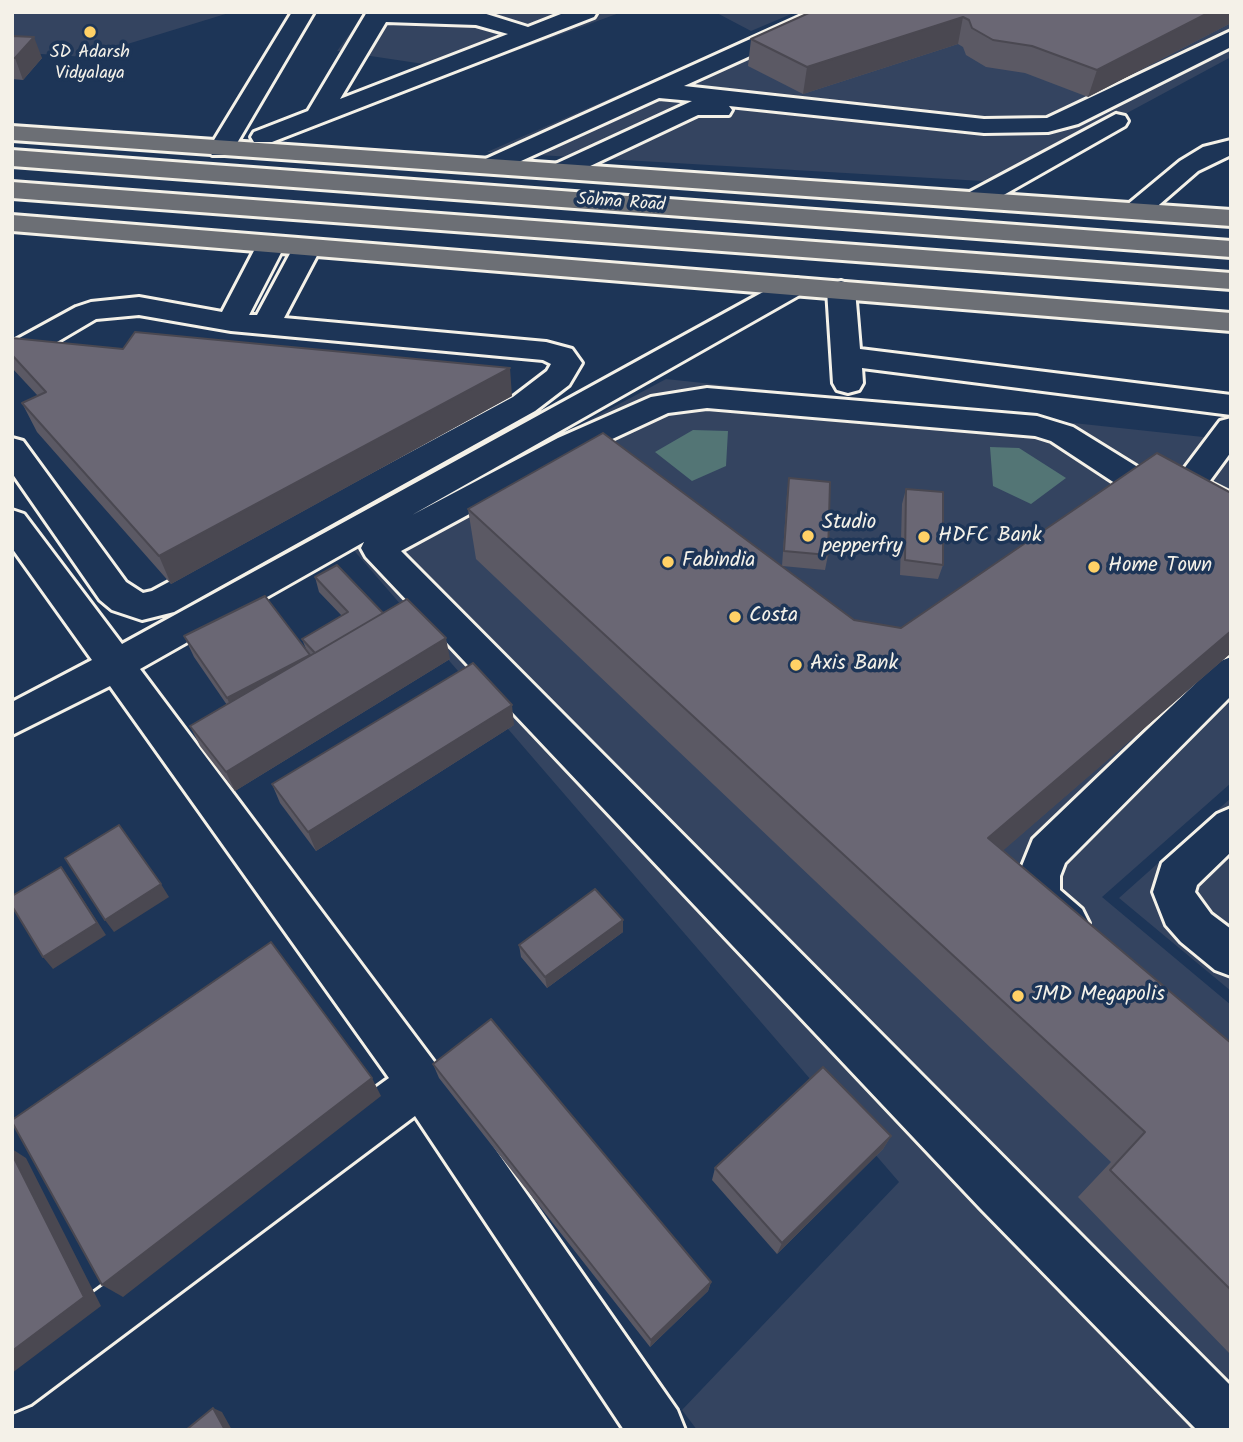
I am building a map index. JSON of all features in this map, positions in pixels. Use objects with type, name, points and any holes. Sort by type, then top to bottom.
[{"type":"main road","points":[[12,133],[221,150],[260,145],[488,167],[1231,218]]},
{"type":"main road","name":"Sohna Road","points":[[12,158],[1231,249]]},
{"type":"main road","name":"Sohna Road","points":[[12,190],[1231,281]]},
{"type":"main road","points":[[12,223],[1231,322]]},
{"type":"street","points":[[221,150],[303,12]]},
{"type":"street","points":[[301,60],[324,12]]},
{"type":"street","points":[[260,145],[319,113],[586,12]]},
{"type":"street","points":[[488,167],[828,12]]},
{"type":"street","points":[[319,113],[378,13],[475,18],[499,23],[527,34]]},
{"type":"street","points":[[661,90],[984,126],[1048,125],[1069,120],[1231,38]]},
{"type":"street","points":[[977,199],[1231,57]]},
{"type":"street","points":[[256,89],[284,96],[260,145]]},
{"type":"street","points":[[558,172],[695,108],[1074,144]]},
{"type":"street","points":[[1136,211],[1189,166],[1212,152],[1231,147]]},
{"type":"street","points":[[231,321],[271,245]]},
{"type":"street","points":[[267,324],[307,248]]},
{"type":"street","points":[[12,720],[118,664],[795,286]]},
{"type":"street","points":[[841,290],[851,409]]},
{"type":"street","points":[[12,355],[101,308],[139,306],[231,321],[545,351],[561,356],[567,363],[558,378],[524,404],[161,603],[142,607],[125,601],[113,591],[12,449]]},
{"type":"street","points":[[846,357],[1231,405]]},
{"type":"street","points":[[1230,505],[1189,486],[1142,485],[1050,429],[905,423],[851,409],[808,416],[707,398],[662,404],[569,446],[378,548],[999,1191],[1231,1425]]},
{"type":"street","points":[[1189,486],[1231,428]]},
{"type":"street","points":[[569,446],[602,472]]},
{"type":"street","points":[[1107,506],[1142,485]]},
{"type":"street","points":[[12,522],[421,1083],[657,1430]]},
{"type":"street","points":[[1101,950],[1046,906],[1039,890],[1039,876],[1048,852],[1231,672]]},
{"type":"street","points":[[1231,826],[1177,876],[1174,892],[1181,911],[1196,928],[1231,956]]},
{"type":"street","points":[[12,1385],[421,1083]]},
{"type":"shaded area","name":"SD Adarsh Vidyalaya","points":[[12,12],[232,12],[85,57],[12,52]]},
{"type":"shaded area","points":[[366,12],[622,12],[464,70],[337,51]]},
{"type":"shaded area","points":[[715,12],[796,12],[751,31]]},
{"type":"shaded area","points":[[809,12],[1231,12],[1231,57],[999,182],[487,152]]},
{"type":"shaded area","points":[[666,379],[1231,440],[1231,783],[1102,897],[1231,1005],[1231,1430],[697,1430],[682,1410],[899,1182],[351,547]]},
{"type":"shaded area","points":[[1231,798],[1231,991],[1119,898]]},
{"type":"green space","points":[[693,430],[728,431],[726,466],[692,481],[655,452]]},
{"type":"green space","points":[[990,447],[1019,448],[1066,478],[1031,504],[993,486]]},
{"type":"building","points":[[811,12],[1210,12],[1097,70],[1032,46],[993,40],[972,28],[969,20],[963,17],[807,67],[751,39]]},
{"type":"building","points":[[12,36],[34,37],[15,58],[12,58]]},
{"type":"building","points":[[135,332],[510,368],[159,556],[22,403],[46,392],[12,355],[12,338],[123,349]]},
{"type":"building","name":"JMD Megapolis","points":[[603,433],[854,620],[901,628],[1157,453],[1231,493],[1231,631],[988,838],[1231,1043],[1231,1290],[1110,1170],[1145,1132],[468,509]]},
{"type":"building","points":[[789,478],[830,482],[828,555],[784,551]]},
{"type":"building","points":[[906,489],[943,492],[943,565],[905,560]]},
{"type":"building","points":[[337,565],[383,613],[315,653],[302,639],[348,612],[315,577]]},
{"type":"building","points":[[265,596],[310,655],[227,698],[184,636]]},
{"type":"building","points":[[407,599],[446,638],[226,772],[190,726]]},
{"type":"building","points":[[473,663],[512,705],[308,832],[272,784]]},
{"type":"building","points":[[119,825],[161,884],[105,920],[65,858]]},
{"type":"building","points":[[61,867],[97,923],[43,957],[12,906],[12,896]]},
{"type":"building","points":[[595,889],[623,920],[545,977],[519,945]]},
{"type":"building","points":[[271,942],[372,1078],[102,1285],[12,1120]]},
{"type":"building","points":[[491,1019],[711,1282],[651,1340],[433,1064]]},
{"type":"building","points":[[823,1067],[891,1136],[782,1243],[715,1168]]},
{"type":"building","points":[[12,1154],[84,1297],[12,1351]]},
{"type":"building","points":[[213,1408],[225,1430],[186,1430]]},
{"type":"place","name":"SD Adarsh Vidyalaya","points":[[90,32]]},
{"type":"place","name":"Studio pepperfry","points":[[808,536]]},
{"type":"place","name":"HDFC Bank","points":[[924,537]]},
{"type":"place","name":"Fabindia","points":[[668,562]]},
{"type":"place","name":"Home Town","points":[[1094,567]]},
{"type":"place","name":"Costa","points":[[735,617]]},
{"type":"place","name":"Axis Bank","points":[[796,665]]},
{"type":"place","name":"JMD Megapolis","points":[[1018,996]]}]
